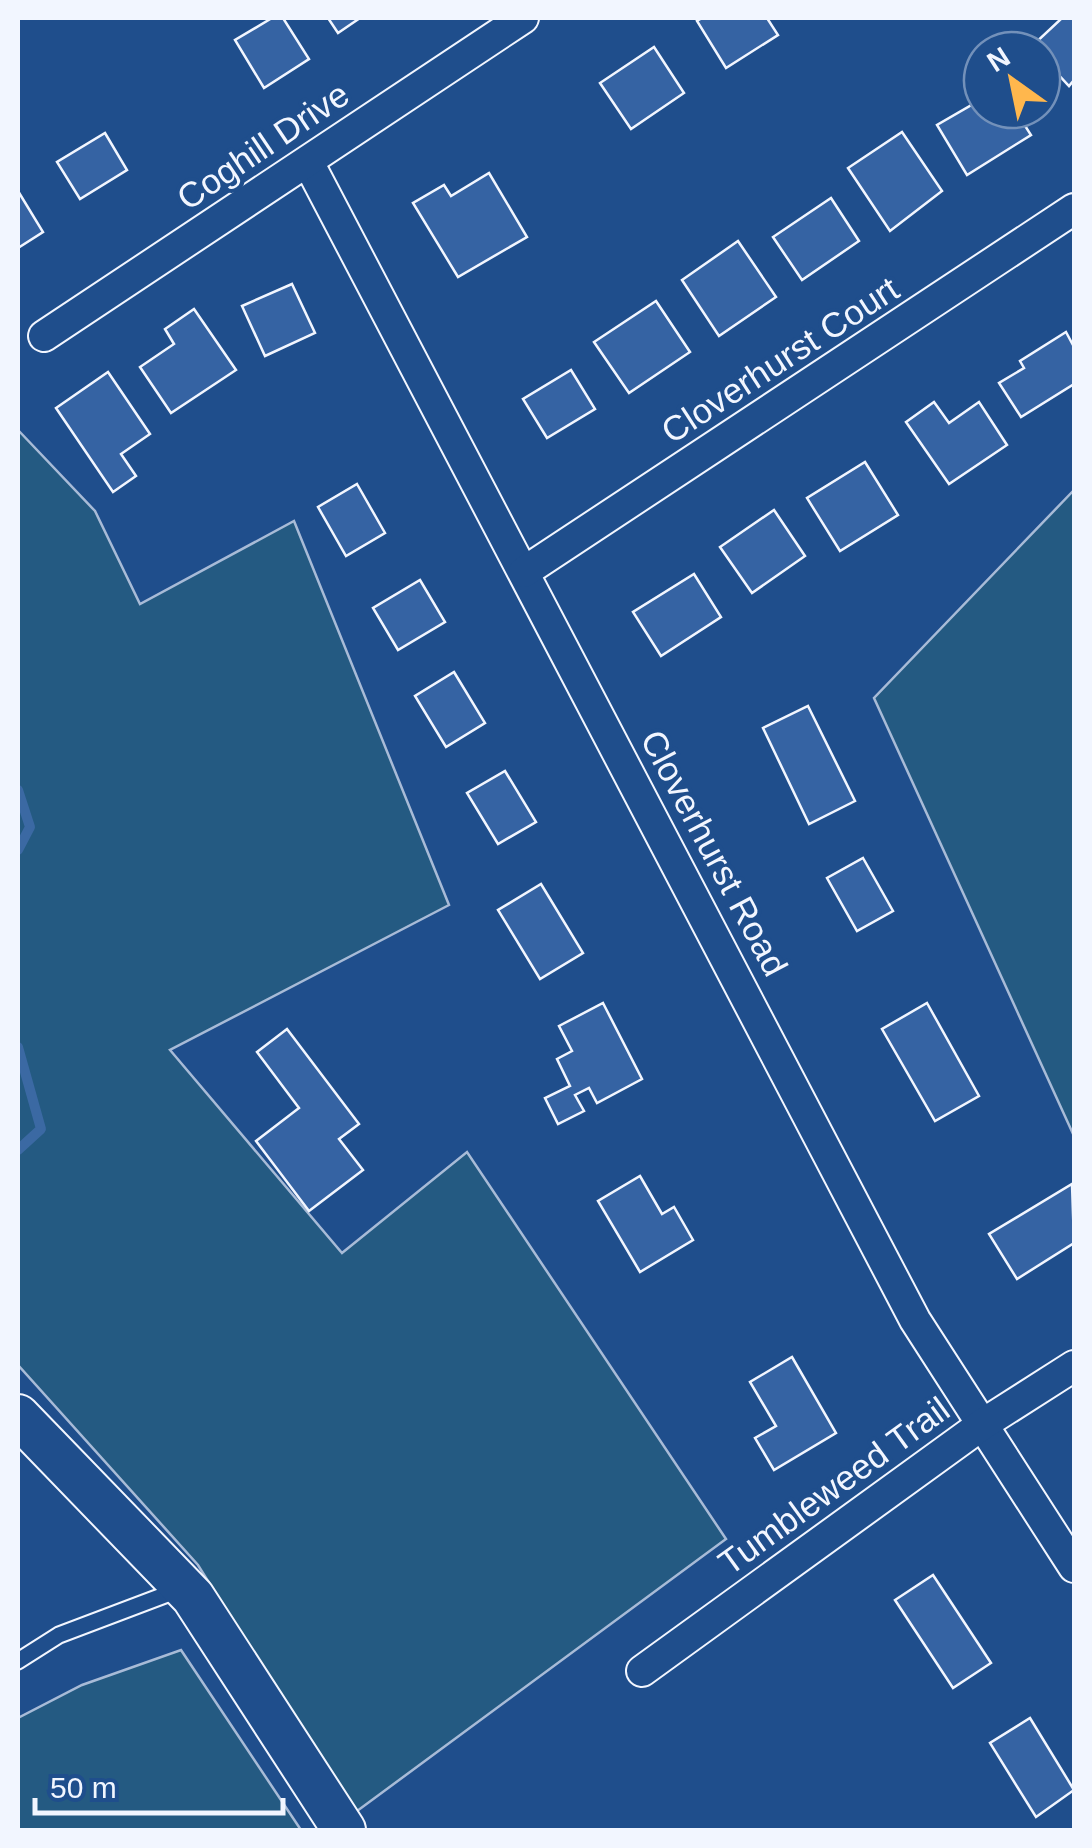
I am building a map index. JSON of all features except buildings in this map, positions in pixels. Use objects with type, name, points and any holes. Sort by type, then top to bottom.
[{"type":"main road","points":[[18,1416],[184,1588],[344,1830]]},
{"type":"street","name":"Coghill Drive","points":[[44,336],[522,18]]},
{"type":"street","name":"Cloverhurst Road","points":[[308,162],[915,1320],[1074,1567]]},
{"type":"street","name":"Cloverhurst Court","points":[[524,572],[1074,209]]},
{"type":"street","name":"Tumbleweed Trail","points":[[642,1671],[983,1424],[1074,1366]]},
{"type":"lane","points":[[18,1661],[60,1635],[184,1588]]},
{"type":"shaded area","points":[[18,430],[95,511],[140,604],[294,521],[449,905],[170,1050],[342,1253],[467,1152],[726,1539],[353,1814],[198,1565],[18,1365]]},
{"type":"shaded area","points":[[1074,490],[1074,1136],[874,698]]},
{"type":"shaded area","points":[[181,1650],[301,1830],[18,1830],[18,1718],[82,1685]]},
{"type":"waterway","points":[[18,790],[30,827],[18,850]]},
{"type":"waterway","points":[[18,1047],[41,1129],[18,1150]]}]
